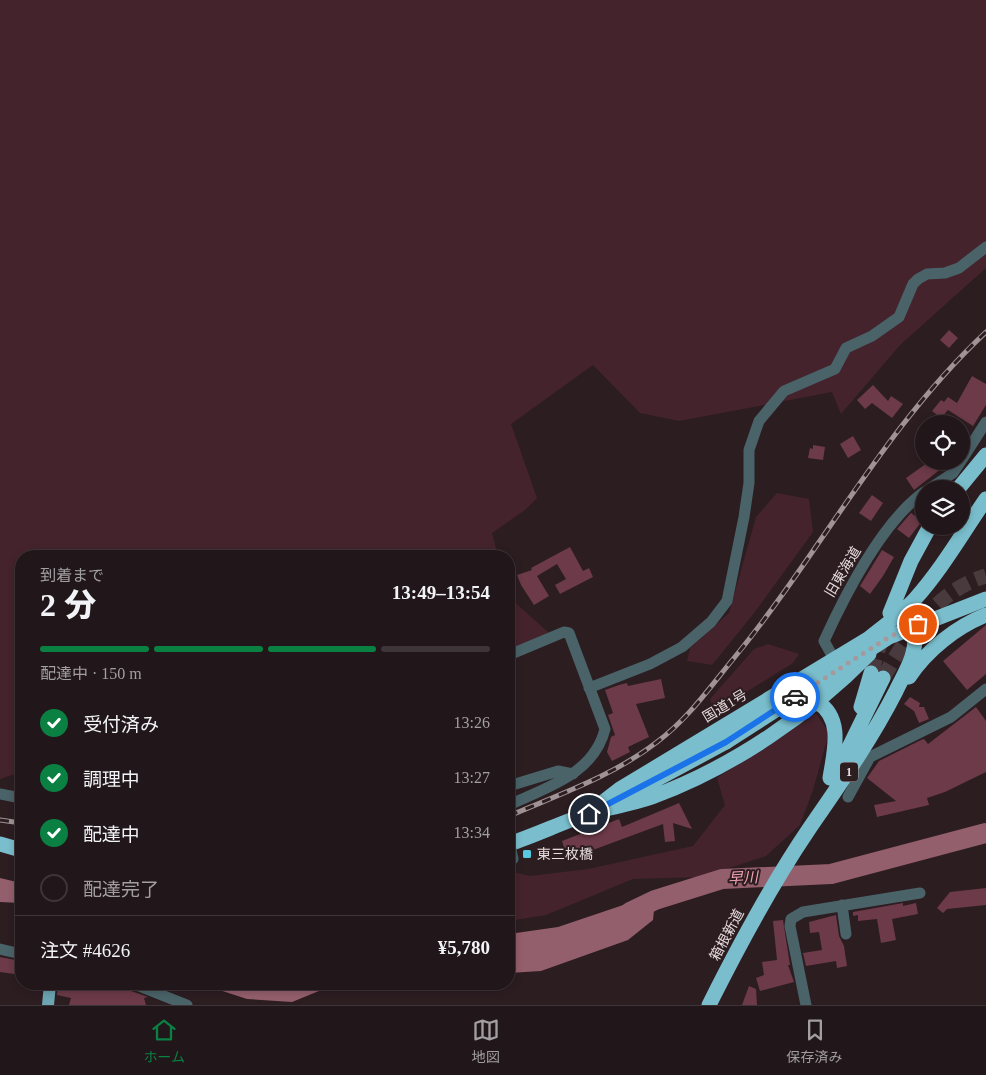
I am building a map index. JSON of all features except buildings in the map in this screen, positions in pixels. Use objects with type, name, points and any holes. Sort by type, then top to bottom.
[{"type":"highway","points":[[965,480],[986,455]]},
{"type":"highway","name":"国道1号","points":[[589,814],[620,789],[868,639],[930,580],[986,499]]},
{"type":"highway","points":[[897,611],[911,561],[925,535]]},
{"type":"highway","points":[[589,814],[726,742],[889,637],[986,599]]},
{"type":"highway","name":"国道1号","points":[[515,846],[589,814],[652,797],[702,775],[766,738],[816,702],[845,678],[886,636],[897,611]]},
{"type":"highway","name":"1","points":[[885,711],[913,652],[915,636],[913,624],[897,611]]},
{"type":"highway","name":"1","points":[[808,830],[851,769],[885,711],[913,671],[948,636],[986,615]]},
{"type":"highway","name":"1","points":[[808,830],[852,743],[877,676]]},
{"type":"highway","name":"1","points":[[816,702],[829,712],[834,722],[833,757],[828,789]]},
{"type":"highway","name":"箱根新道","points":[[709,1005],[754,918],[808,830]]},
{"type":"highway","points":[[0,844],[15,848]]},
{"type":"main road","points":[[48,1005],[49,990]]},
{"type":"street","points":[[589,688],[650,664],[682,647],[711,622],[727,601],[749,483],[749,450],[759,420],[784,391],[835,369],[846,348],[872,336],[899,317],[913,284],[918,279],[928,274],[945,273],[959,268],[986,246]]},
{"type":"street","points":[[970,447],[986,422]]},
{"type":"street","points":[[942,480],[955,470]]},
{"type":"street","name":"旧東海道","points":[[845,678],[824,641],[842,602],[864,563],[915,500]]},
{"type":"street","points":[[515,652],[564,632],[569,634],[605,729],[601,745],[587,764],[573,774],[515,803]]},
{"type":"street","points":[[848,797],[870,757],[952,717],[986,689]]},
{"type":"street","points":[[515,784],[558,771],[573,774]]},
{"type":"street","points":[[0,794],[15,797]]},
{"type":"street","points":[[806,1005],[790,926],[791,919],[803,912],[920,893]]},
{"type":"street","points":[[842,905],[846,934]]},
{"type":"street","points":[[0,949],[15,953]]},
{"type":"street","points":[[149,990],[186,1005]]},
{"type":"shaded area","points":[[0,0],[986,0],[986,268],[900,345],[841,414],[832,392],[679,421],[640,413],[593,365],[511,424],[537,498],[525,510],[492,533],[496,550],[15,550],[15,774],[0,779]]},
{"type":"shaded area","points":[[777,493],[809,499],[813,532],[755,612],[712,665],[687,661],[690,648],[729,613],[756,517]]},
{"type":"shaded area","points":[[515,602],[549,633],[515,650]]},
{"type":"shaded area","points":[[768,644],[799,654],[793,663],[722,707],[713,708],[710,699],[754,649]]},
{"type":"shaded area","points":[[816,713],[829,733],[813,790],[800,825],[766,856],[701,877],[633,879],[546,915],[515,920],[515,872],[530,876],[588,869],[693,846],[725,805],[717,778]]},
{"type":"shaded area","points":[[0,878],[15,882],[15,903],[0,902]]},
{"type":"shaded area","points":[[641,899],[655,900],[653,920],[628,940],[541,971],[515,973],[515,933],[558,927]]},
{"type":"shaded area","points":[[219,990],[321,990],[292,1002],[247,999]]},
{"type":"waterway","name":"早川","points":[[630,912],[655,900],[722,879],[831,874],[986,833]]},
{"type":"tunnel","points":[[883,678],[913,631],[938,604],[952,592],[986,576]]},
{"type":"tunnel","points":[[871,673],[883,634]]},
{"type":"railway","points":[[515,814],[586,784],[622,765],[657,742],[689,713],[766,617],[884,449],[949,369],[986,332]]},
{"type":"railway","points":[[0,820],[15,822]]},
{"type":"way so far","points":[[795,697],[889,637],[918,624]]},
{"type":"place","name":"東三枚橋","points":[[527,854]]},
{"type":"route","points":[[589,814],[679,769],[726,742],[795,697]]}]
